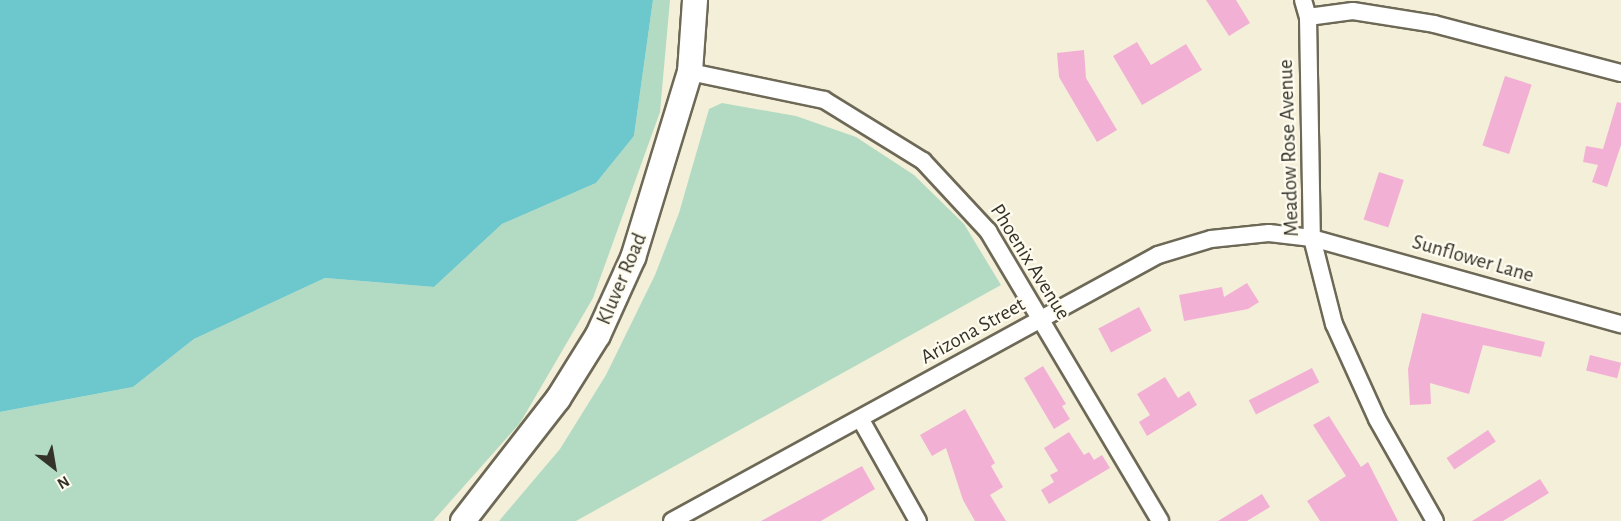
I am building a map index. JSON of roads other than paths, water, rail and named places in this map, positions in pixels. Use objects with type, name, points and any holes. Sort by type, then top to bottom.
[{"type":"street","name":"Kluver Road","points":[[463,521],[558,399],[598,335],[633,258],[690,72],[695,0]]},
{"type":"street","name":"Meadow Rose Avenue","points":[[1303,0],[1308,17],[1312,238],[1334,324],[1377,419],[1435,521]]},
{"type":"street","points":[[1308,17],[1353,10],[1434,24],[1621,73]]},
{"type":"street","name":"Phoenix Avenue","points":[[690,72],[824,100],[878,129],[923,161],[988,231],[1160,521]]},
{"type":"street","name":"Arizona Street","points":[[672,521],[861,420],[1158,255],[1210,239],[1269,233],[1312,238]]},
{"type":"street","name":"Sunflower Lane","points":[[1312,238],[1621,324]]},
{"type":"street","points":[[861,420],[918,521]]},
{"type":"water","points":[[0,0],[653,0],[634,136],[596,183],[502,224],[434,287],[325,278],[194,339],[133,387],[0,412]]}]
